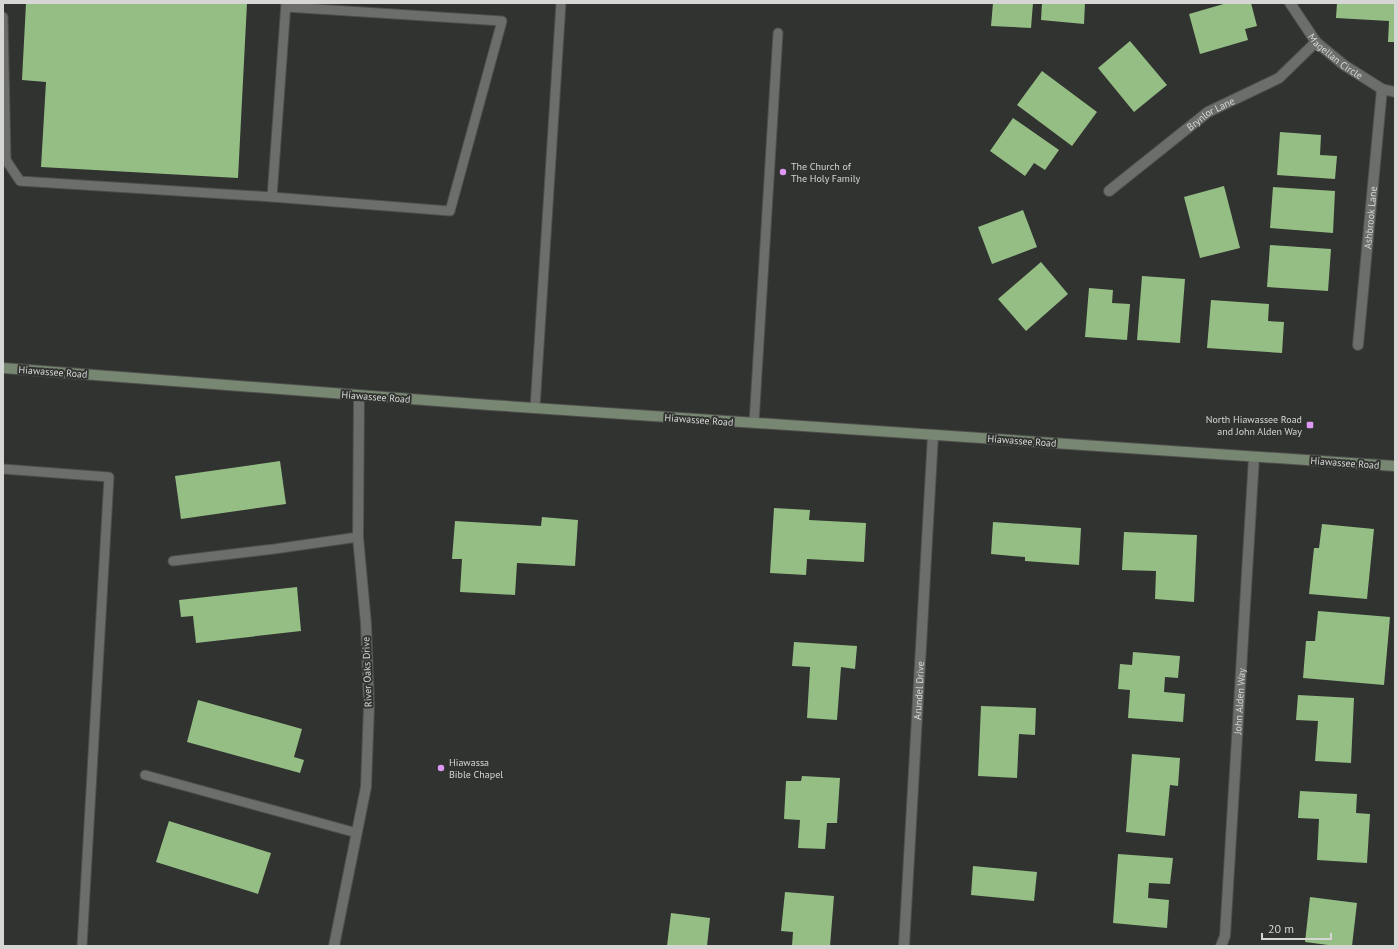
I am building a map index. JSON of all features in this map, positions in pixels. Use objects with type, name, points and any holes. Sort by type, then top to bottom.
[{"type":"main road","name":"Hiawassee Road","points":[[3,368],[359,396],[933,436],[1395,466]]},
{"type":"street","name":"Magellan Circle","points":[[1290,3],[1316,42],[1344,65],[1382,89],[1395,92]]},
{"type":"street","name":"Brynlor Lane","points":[[1109,191],[1208,112],[1279,78],[1316,42]]},
{"type":"street","name":"Ashbrook Lane","points":[[1358,346],[1382,89]]},
{"type":"street","name":"River Oaks Drive","points":[[334,946],[366,787],[369,706],[366,624],[358,537],[359,396]]},
{"type":"street","name":"Arundel Drive","points":[[904,946],[933,436]]},
{"type":"street","name":"John Alden Way","points":[[1221,946],[1225,936],[1254,457]]},
{"type":"lane","points":[[535,408],[561,3]]},
{"type":"lane","points":[[3,17],[6,160],[20,181],[272,197],[450,211],[502,21],[286,5],[272,197]]},
{"type":"lane","points":[[754,423],[778,33]]},
{"type":"lane","points":[[3,469],[109,477],[82,946]]},
{"type":"lane","points":[[173,561],[358,537]]},
{"type":"lane","points":[[145,775],[356,833]]},
{"type":"building","points":[[26,3],[247,3],[238,178],[41,167],[46,82],[22,80]]},
{"type":"building","points":[[993,3],[1033,3],[1031,28],[991,26]]},
{"type":"building","points":[[1042,3],[1085,3],[1084,24],[1041,20]]},
{"type":"building","points":[[1227,3],[1251,3],[1257,26],[1245,29],[1248,40],[1200,54],[1189,14]]},
{"type":"building","points":[[1337,3],[1395,3],[1395,42],[1388,42],[1389,21],[1336,18]]},
{"type":"building","points":[[1130,41],[1167,85],[1134,112],[1098,68]]},
{"type":"building","points":[[1042,71],[1097,112],[1072,146],[1017,105]]},
{"type":"building","points":[[1013,118],[1059,150],[1045,170],[1034,163],[1025,176],[990,151]]},
{"type":"building","points":[[1280,132],[1321,135],[1320,155],[1337,156],[1335,179],[1277,175]]},
{"type":"building","points":[[1224,186],[1240,248],[1200,258],[1184,197]]},
{"type":"building","points":[[1273,187],[1335,191],[1333,233],[1270,228]]},
{"type":"building","points":[[1023,210],[1037,247],[992,264],[978,227]]},
{"type":"building","points":[[1270,245],[1331,249],[1328,291],[1267,287]]},
{"type":"building","points":[[1041,262],[1068,294],[1026,331],[998,299]]},
{"type":"building","points":[[1142,276],[1185,279],[1180,343],[1137,340]]},
{"type":"building","points":[[1089,288],[1113,290],[1112,303],[1130,304],[1127,340],[1085,337]]},
{"type":"building","points":[[1211,300],[1269,304],[1268,321],[1284,322],[1282,353],[1207,348]]},
{"type":"building","points":[[280,461],[286,504],[181,519],[175,476]]},
{"type":"building","points":[[774,508],[810,510],[809,520],[866,523],[864,562],[807,559],[806,575],[770,573]]},
{"type":"building","points":[[542,517],[578,520],[575,566],[517,563],[515,595],[460,592],[462,559],[452,559],[455,521],[541,526]]},
{"type":"building","points":[[993,522],[1081,528],[1079,565],[1025,561],[1025,557],[991,554]]},
{"type":"building","points":[[1322,524],[1374,529],[1367,599],[1309,594],[1314,548],[1319,548]]},
{"type":"building","points":[[1124,532],[1197,535],[1194,602],[1155,599],[1156,571],[1122,570]]},
{"type":"building","points":[[297,587],[301,631],[196,643],[193,616],[181,617],[179,600]]},
{"type":"building","points":[[1318,611],[1390,617],[1384,685],[1303,678],[1306,641],[1315,641]]},
{"type":"building","points":[[794,642],[857,646],[855,669],[841,667],[837,720],[807,718],[810,667],[792,666]]},
{"type":"building","points":[[1133,652],[1180,656],[1178,678],[1165,677],[1164,692],[1185,694],[1183,722],[1128,718],[1130,690],[1118,689],[1120,664],[1132,665]]},
{"type":"building","points":[[1298,695],[1354,698],[1351,763],[1315,761],[1318,721],[1296,720]]},
{"type":"building","points":[[198,700],[302,729],[294,757],[304,760],[300,773],[187,742]]},
{"type":"building","points":[[981,706],[1036,708],[1035,735],[1019,734],[1017,778],[978,776]]},
{"type":"building","points":[[1132,754],[1180,758],[1178,786],[1170,785],[1165,836],[1126,832]]},
{"type":"building","points":[[802,776],[840,778],[837,823],[827,823],[825,849],[798,848],[800,820],[784,819],[786,781],[801,781]]},
{"type":"building","points":[[1300,791],[1357,794],[1356,813],[1370,814],[1367,863],[1317,860],[1319,819],[1298,818]]},
{"type":"building","points":[[169,821],[271,853],[258,894],[156,862]]},
{"type":"building","points":[[1118,854],[1173,858],[1170,884],[1149,883],[1148,898],[1169,900],[1167,928],[1113,923]]},
{"type":"building","points":[[973,866],[1037,872],[1034,901],[971,895]]},
{"type":"building","points":[[785,892],[834,896],[830,946],[792,946],[793,932],[781,931]]},
{"type":"building","points":[[1310,897],[1357,903],[1352,946],[1328,946],[1305,942]]},
{"type":"building","points":[[671,913],[710,918],[707,946],[667,946]]},
{"type":"place","name":"The Church of The Holy Family","points":[[783,172]]},
{"type":"place","name":"North Hiawassee Road and John Alden Way","points":[[1310,425]]},
{"type":"place","name":"Hiawassa Bible Chapel","points":[[441,768]]}]
